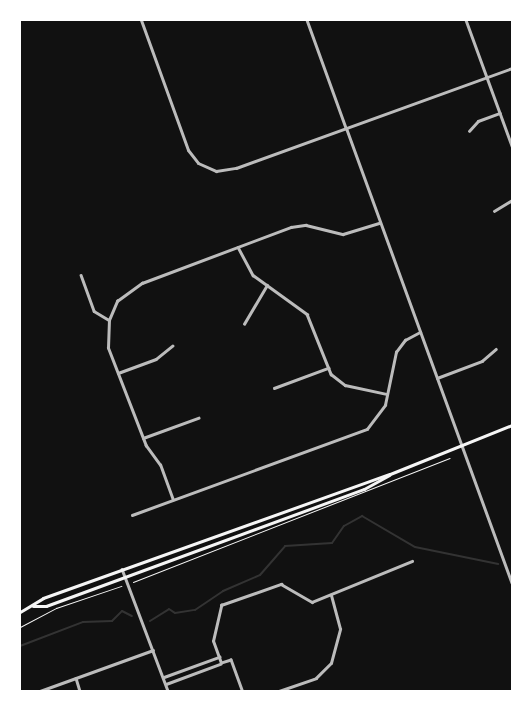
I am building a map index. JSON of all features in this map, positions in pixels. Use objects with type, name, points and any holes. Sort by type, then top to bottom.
[{"type":"main road","points":[[33,606],[43,598],[122,568],[390,474],[460,443],[512,425]]},
{"type":"main road","points":[[20,612],[33,606],[125,577],[364,489],[390,474]]},
{"type":"street","points":[[141,20],[185,142],[204,167],[229,170],[512,68]]},
{"type":"street","points":[[307,20],[512,583]]},
{"type":"street","points":[[466,20],[512,144]]},
{"type":"street","points":[[469,131],[478,121],[500,113]]},
{"type":"street","points":[[494,211],[512,200]]},
{"type":"street","points":[[173,500],[160,465],[143,438],[108,348],[109,320],[117,301],[130,288],[298,226],[343,234],[380,223]]},
{"type":"street","points":[[238,247],[248,270],[307,314],[328,368],[345,385],[387,394]]},
{"type":"street","points":[[81,276],[94,311],[109,320]]},
{"type":"street","points":[[244,324],[267,286]]},
{"type":"street","points":[[132,515],[358,434],[381,414],[396,352],[405,340],[420,332]]},
{"type":"street","points":[[117,373],[156,359],[172,346]]},
{"type":"street","points":[[436,378],[482,360],[496,349]]},
{"type":"street","points":[[274,388],[328,368]]},
{"type":"street","points":[[143,438],[198,418]]},
{"type":"street","points":[[221,663],[213,641],[221,605],[281,584],[309,601],[331,595],[339,587],[412,561]]},
{"type":"street","points":[[507,569],[512,567]]},
{"type":"street","points":[[122,568],[168,691]]},
{"type":"street","points":[[279,691],[316,678],[331,663],[340,629],[331,595]]},
{"type":"street","points":[[40,691],[153,650]]},
{"type":"street","points":[[163,677],[219,657]]},
{"type":"street","points":[[166,684],[231,660],[242,691]]},
{"type":"street","points":[[76,678],[80,691]]},
{"type":"path","points":[[133,582],[138,578]]},
{"type":"path","points":[[20,627],[56,608],[121,586]]},
{"type":"waterway","points":[[150,621],[169,609],[175,613],[195,610],[223,591],[260,575],[285,546],[332,543],[344,526],[362,516],[415,547],[498,564]]},
{"type":"waterway","points":[[20,646],[83,622],[112,621],[122,611],[132,616]]}]
